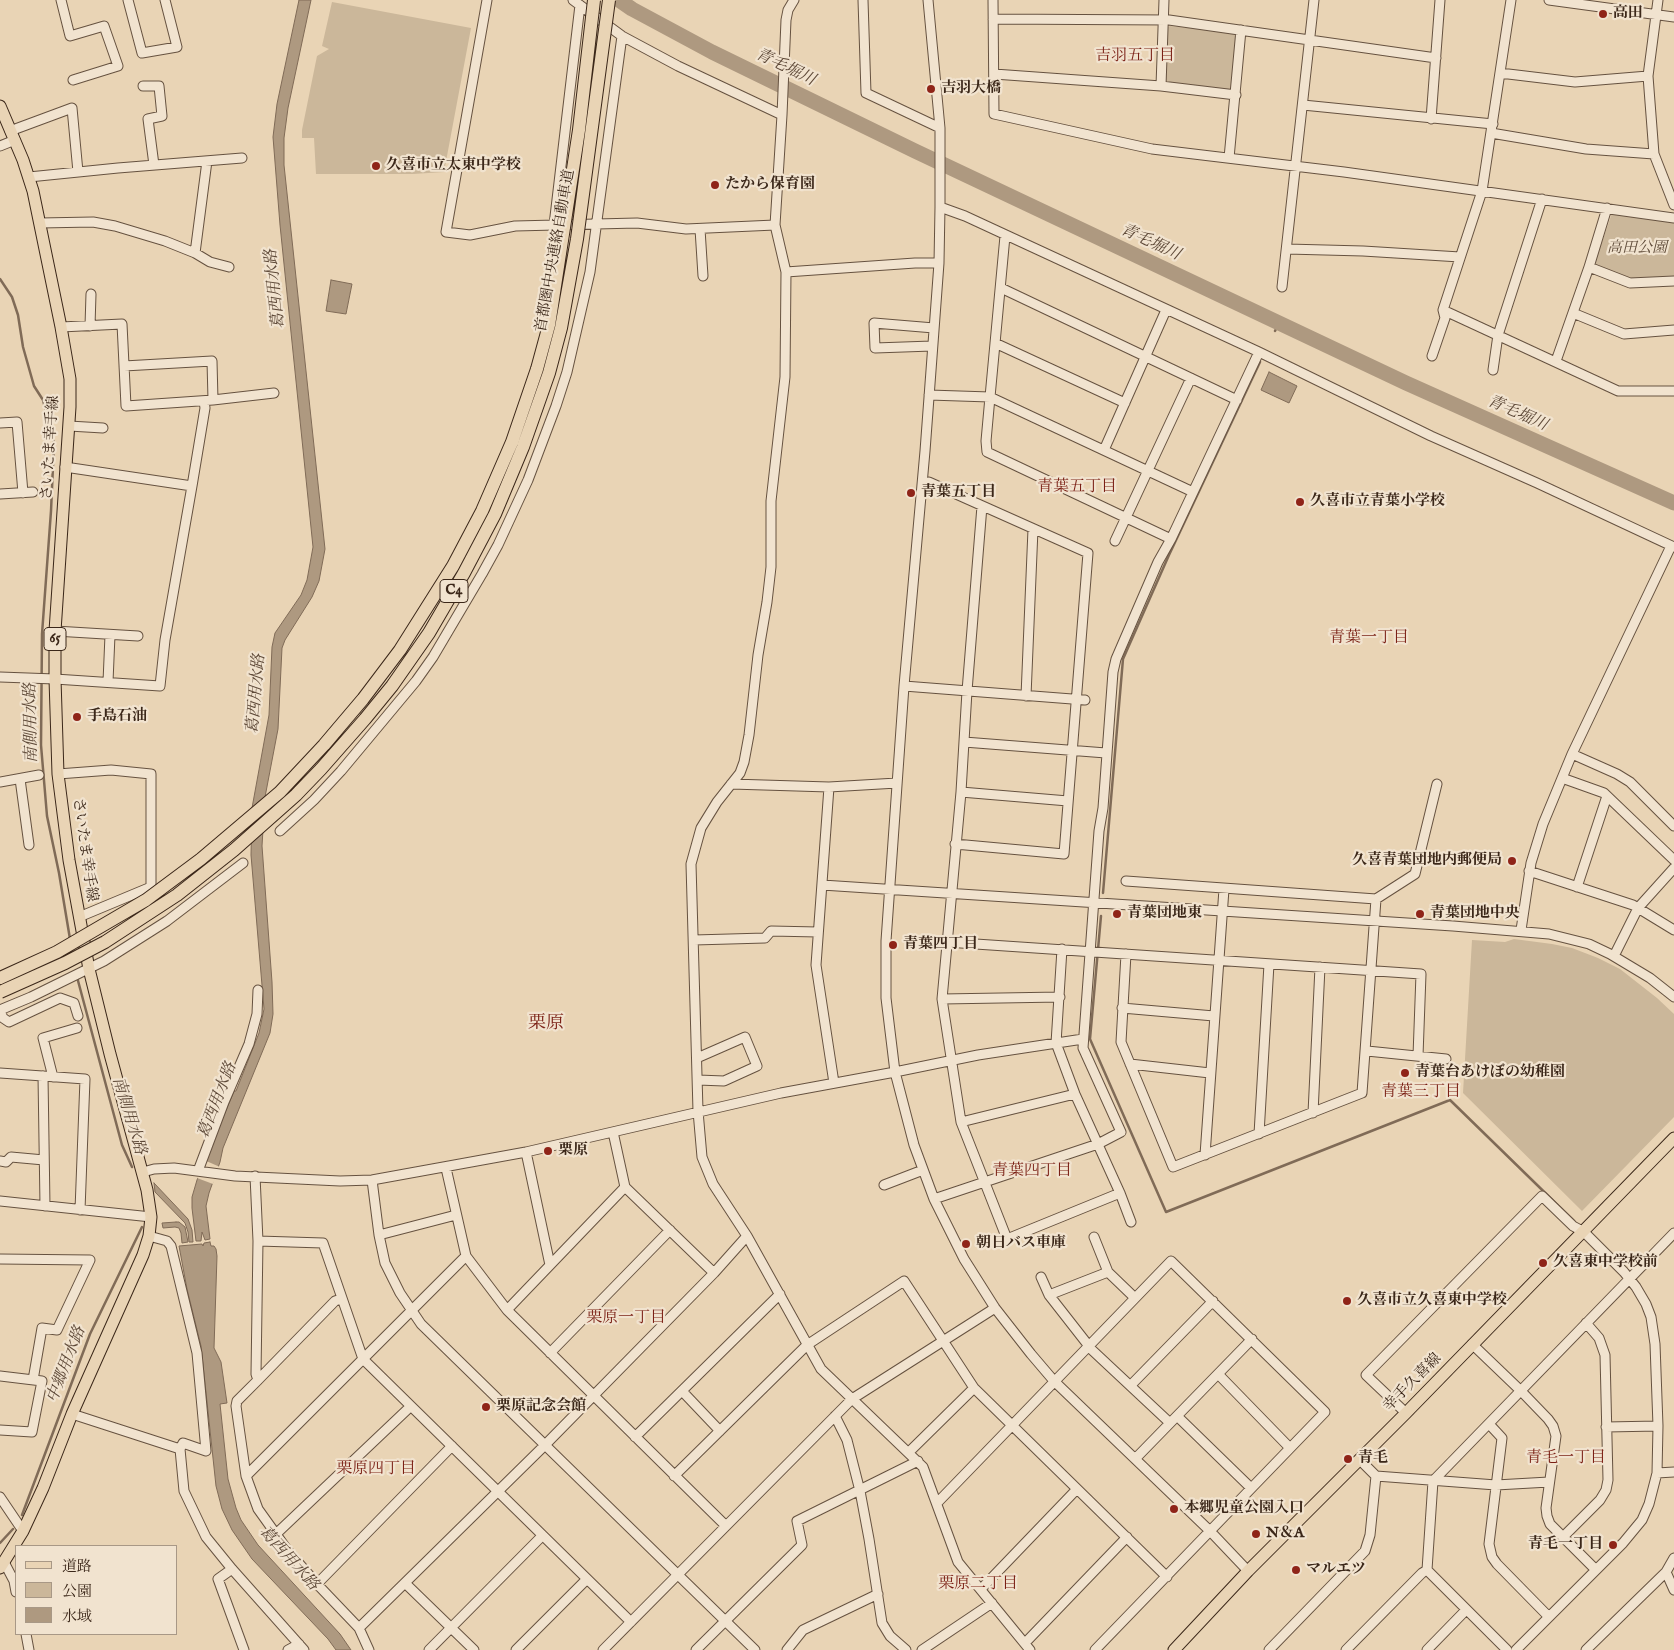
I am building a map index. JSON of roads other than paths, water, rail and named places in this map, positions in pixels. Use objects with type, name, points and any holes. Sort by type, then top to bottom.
[{"type":"highway","name":"首都圏中央連絡自動車道","points":[[0,978],[56,952],[146,900],[228,838],[280,792],[324,745],[363,699],[400,650],[443,583],[482,511],[506,457],[525,405],[549,325],[579,130],[594,0]]},
{"type":"highway","name":"首都圏中央連絡自動車道","points":[[0,992],[65,963],[112,937],[177,895],[234,850],[289,802],[321,769],[392,686],[429,633],[464,573],[495,514],[524,446],[549,373],[561,328],[571,278],[609,0]]},
{"type":"main road","name":"さいたま幸手線","points":[[0,106],[29,177],[40,223],[70,379],[69,426],[55,632],[58,774],[69,860],[89,969],[110,1054],[143,1172],[151,1217],[149,1236],[137,1270],[72,1414],[43,1488],[23,1531],[3,1560]]},
{"type":"main road","name":"幸手久喜線","points":[[1174,1650],[1248,1571],[1584,1232],[1674,1138]]},
{"type":"street","points":[[61,0],[70,36],[104,26],[118,66],[73,80]]},
{"type":"street","points":[[128,0],[142,53],[177,47],[165,0]]},
{"type":"street","points":[[487,0],[446,232],[470,235],[515,226],[554,225],[644,224],[700,229],[775,225]]},
{"type":"street","points":[[794,0],[787,15],[775,225],[786,272],[785,377],[771,501],[771,567],[744,762],[740,773],[717,802],[701,828],[691,864],[698,1111],[702,1157],[712,1184],[748,1236],[821,1369],[923,1467],[958,1562],[1027,1647],[1127,1537]]},
{"type":"street","points":[[863,0],[866,93],[941,132]]},
{"type":"street","points":[[928,0],[941,132],[939,263],[904,686],[886,941],[886,998],[895,1072],[908,1124],[934,1198],[964,1259],[995,1308],[1054,1381],[1210,1531],[1248,1571]]},
{"type":"street","points":[[993,0],[994,114],[1152,149],[1297,166],[1674,218]]},
{"type":"street","points":[[1160,86],[1164,0]]},
{"type":"street","points":[[1282,287],[1314,0]]},
{"type":"street","points":[[1431,119],[1440,0]]},
{"type":"street","points":[[1432,356],[1445,318],[1442,310],[1482,191],[1511,0]]},
{"type":"street","points":[[1549,0],[1674,17]]},
{"type":"street","points":[[1658,0],[1648,76],[1654,154],[1674,205]]},
{"type":"street","points":[[554,225],[576,3],[622,36],[678,66],[782,114]]},
{"type":"street","points":[[993,20],[1163,20],[1436,58]]},
{"type":"street","points":[[1229,158],[1241,30]]},
{"type":"street","points":[[280,831],[314,800],[354,757],[416,682],[466,602],[498,545],[531,472],[567,372],[590,272],[622,36]]},
{"type":"street","points":[[1500,73],[1576,82],[1648,76]]},
{"type":"street","points":[[994,74],[1160,86],[1236,95]]},
{"type":"street","points":[[143,86],[159,86],[162,116],[148,119],[154,165]]},
{"type":"street","points":[[1302,105],[1431,119],[1492,129],[1586,149],[1654,154]]},
{"type":"street","points":[[0,146],[13,136],[72,108],[78,172]]},
{"type":"street","points":[[29,177],[242,158]]},
{"type":"street","points":[[196,254],[207,161]]},
{"type":"street","points":[[1493,370],[1498,335],[1542,199]]},
{"type":"street","points":[[940,207],[965,216],[1259,352],[1431,436],[1538,483],[1672,547],[1562,778],[1536,844],[1529,871],[1521,930]]},
{"type":"street","points":[[1556,361],[1589,267],[1607,208]]},
{"type":"street","points":[[40,223],[93,222],[115,226],[165,241],[210,262],[228,267]]},
{"type":"street","points":[[700,229],[703,276]]},
{"type":"street","points":[[1006,236],[986,441],[987,452],[1171,539]]},
{"type":"street","points":[[1287,249],[1363,251],[1460,257]]},
{"type":"street","points":[[786,272],[939,263]]},
{"type":"street","points":[[1589,267],[1630,283],[1674,281]]},
{"type":"street","points":[[1000,288],[1237,400]]},
{"type":"street","points":[[90,326],[91,294]]},
{"type":"street","points":[[1104,450],[1166,310]]},
{"type":"street","points":[[1442,310],[1618,391],[1674,391]]},
{"type":"street","points":[[1573,313],[1624,334],[1674,330]]},
{"type":"street","points":[[932,346],[875,348],[874,323],[934,328]]},
{"type":"street","points":[[61,327],[122,324],[126,406],[274,393]]},
{"type":"street","points":[[995,343],[1125,403]]},
{"type":"street","points":[[934,1198],[1098,1144],[1121,1132],[1083,1048],[1106,753],[1116,659],[1158,562],[1171,539],[1259,352]]},
{"type":"street","points":[[0,677],[55,678],[160,686],[165,640],[205,408],[209,400],[212,361],[124,366]]},
{"type":"street","points":[[1115,541],[1191,378]]},
{"type":"street","points":[[929,395],[990,398],[1193,492]]},
{"type":"street","points":[[0,423],[18,422],[23,493]]},
{"type":"street","points":[[69,426],[103,428]]},
{"type":"street","points":[[65,467],[192,486]]},
{"type":"street","points":[[929,482],[1088,553],[1081,700],[1072,750],[1064,854],[955,844]]},
{"type":"street","points":[[0,494],[33,492]]},
{"type":"street","points":[[982,506],[966,691],[961,792],[942,999],[950,1061],[961,1122],[1007,1239],[1120,1194]]},
{"type":"street","points":[[1026,696],[1033,529]]},
{"type":"street","points":[[55,632],[138,636]]},
{"type":"street","points":[[108,682],[110,635]]},
{"type":"street","points":[[904,686],[1081,700]]},
{"type":"street","points":[[964,742],[1106,753]]},
{"type":"street","points":[[1572,754],[1617,774],[1630,782],[1674,826]]},
{"type":"street","points":[[58,774],[111,770],[151,774],[151,887],[79,917]]},
{"type":"street","points":[[0,782],[39,775]]},
{"type":"street","points":[[1562,778],[1604,793],[1674,860]]},
{"type":"street","points":[[20,779],[29,845]]},
{"type":"street","points":[[731,784],[829,787],[897,783]]},
{"type":"street","points":[[1126,881],[1376,899],[1415,874],[1437,784]]},
{"type":"street","points":[[829,787],[816,965],[834,1083]]},
{"type":"street","points":[[961,792],[1068,800]]},
{"type":"street","points":[[1576,886],[1607,796]]},
{"type":"street","points":[[78,1016],[74,1003],[60,998],[9,1022],[3,1018],[0,1010],[89,969],[152,932],[243,863]]},
{"type":"street","points":[[1614,956],[1638,908],[1674,868]]},
{"type":"street","points":[[1529,871],[1638,908],[1674,930]]},
{"type":"street","points":[[822,885],[1521,930],[1570,938],[1589,944],[1614,956],[1650,978],[1674,997]]},
{"type":"street","points":[[1205,1155],[1224,889]]},
{"type":"street","points":[[1126,954],[1121,1042],[1174,1167],[1362,1093],[1376,899]]},
{"type":"street","points":[[694,940],[765,938],[771,931],[818,932]]},
{"type":"street","points":[[946,942],[1421,974],[1418,1056]]},
{"type":"street","points":[[1062,949],[1056,1043],[1131,1222]]},
{"type":"street","points":[[1259,1134],[1269,964]]},
{"type":"street","points":[[1313,1113],[1320,967]]},
{"type":"street","points":[[199,1171],[199,1164],[249,1044],[257,1014],[258,990]]},
{"type":"street","points":[[942,999],[1060,998]]},
{"type":"street","points":[[1122,1008],[1214,1016]]},
{"type":"street","points":[[53,1077],[43,1038],[77,1028]]},
{"type":"street","points":[[697,1058],[745,1037],[757,1066],[724,1082],[698,1080]]},
{"type":"street","points":[[143,1172],[162,1168],[217,1174],[340,1181],[372,1180],[526,1152],[775,1094],[978,1055],[1083,1039]]},
{"type":"street","points":[[1366,1051],[1446,1059]]},
{"type":"street","points":[[1130,1064],[1210,1073]]},
{"type":"street","points":[[0,1073],[85,1079],[80,1210]]},
{"type":"street","points":[[43,1076],[45,1206]]},
{"type":"street","points":[[961,1122],[1076,1094]]},
{"type":"street","points":[[613,1132],[625,1187],[714,1273]]},
{"type":"street","points":[[526,1152],[550,1265]]},
{"type":"street","points":[[0,1161],[6,1162],[11,1157],[44,1160]]},
{"type":"street","points":[[446,1168],[466,1256],[507,1310],[726,1526]]},
{"type":"street","points":[[884,1184],[923,1170]]},
{"type":"street","points":[[255,1176],[258,1241],[256,1374],[258,1380]]},
{"type":"street","points":[[372,1180],[379,1235],[391,1278],[411,1312],[428,1331],[755,1650]]},
{"type":"street","points":[[507,1310],[625,1187]]},
{"type":"street","points":[[1406,1412],[1366,1375],[1542,1196],[1573,1226],[1584,1232],[1630,1279],[1646,1304],[1654,1331],[1658,1426],[1657,1473],[1649,1504],[1642,1520],[1623,1543],[1516,1650]]},
{"type":"street","points":[[0,1201],[151,1217]]},
{"type":"street","points":[[379,1235],[456,1215]]},
{"type":"street","points":[[550,1353],[670,1230]]},
{"type":"street","points":[[1507,1650],[1427,1570],[1433,1481],[1674,1234]]},
{"type":"street","points":[[149,1236],[167,1241],[171,1246],[197,1354],[206,1451],[183,1443],[180,1448],[184,1491],[206,1537],[302,1647],[288,1650]]},
{"type":"street","points":[[359,1628],[406,1584],[545,1445],[748,1236]]},
{"type":"street","points":[[1094,1237],[1108,1272],[1135,1298]]},
{"type":"street","points":[[258,1241],[323,1243],[325,1245],[341,1299],[363,1359],[631,1622]]},
{"type":"street","points":[[246,1476],[466,1256]]},
{"type":"street","points":[[0,1259],[90,1260],[57,1330],[42,1328],[33,1380]]},
{"type":"street","points":[[937,1503],[1171,1261],[1325,1412],[1095,1650]]},
{"type":"street","points":[[1049,1296],[1108,1272]]},
{"type":"street","points":[[1041,1277],[1049,1296],[1089,1346],[1170,1423]]},
{"type":"street","points":[[674,1476],[807,1345],[904,1281],[974,1388],[1167,1577]]},
{"type":"street","points":[[635,1437],[780,1294]]},
{"type":"street","points":[[341,1299],[336,1301],[236,1404],[246,1476],[258,1509],[288,1551],[359,1628],[369,1650]]},
{"type":"street","points":[[1131,1385],[1213,1301]]},
{"type":"street","points":[[603,1650],[852,1399],[995,1308]]},
{"type":"street","points":[[1563,1537],[1600,1500],[1606,1490],[1608,1480],[1605,1355],[1599,1338],[1586,1324]]},
{"type":"street","points":[[1135,1459],[1252,1340]]},
{"type":"street","points":[[1472,1344],[1554,1426],[1556,1436],[1546,1508],[1547,1516],[1550,1524],[1596,1570]]},
{"type":"street","points":[[1218,1374],[1290,1448]]},
{"type":"street","points":[[0,1376],[42,1381],[32,1432],[0,1430]]},
{"type":"street","points":[[909,1452],[974,1388]]},
{"type":"street","points":[[682,1391],[720,1431]]},
{"type":"street","points":[[276,1534],[411,1406]]},
{"type":"street","points":[[72,1414],[180,1448]]},
{"type":"street","points":[[835,1416],[847,1440],[860,1490],[882,1622],[890,1636],[906,1650]]},
{"type":"street","points":[[1177,1416],[1251,1488]]},
{"type":"street","points":[[1489,1424],[1502,1438],[1489,1544],[1492,1557],[1549,1617]]},
{"type":"street","points":[[1606,1427],[1658,1426]]},
{"type":"street","points":[[317,1584],[452,1446]]},
{"type":"street","points":[[1359,1459],[1376,1476],[1496,1485],[1549,1482]]},
{"type":"street","points":[[696,1650],[802,1545],[797,1521],[918,1461]]},
{"type":"street","points":[[1657,1473],[1674,1472]]},
{"type":"street","points":[[1269,1650],[1365,1551],[1370,1535],[1376,1476]]},
{"type":"street","points":[[981,1589],[1077,1489]]},
{"type":"street","points":[[0,1497],[23,1531]]},
{"type":"street","points":[[429,1650],[542,1536]]},
{"type":"street","points":[[1586,1650],[1666,1572],[1674,1558]]},
{"type":"street","points":[[3,1560],[15,1586]]},
{"type":"street","points":[[232,1569],[218,1579],[244,1650]]},
{"type":"street","points":[[1346,1650],[1427,1570]]},
{"type":"street","points":[[1666,1572],[1674,1590]]},
{"type":"street","points":[[516,1650],[587,1579]]},
{"type":"street","points":[[406,1584],[474,1650]]},
{"type":"street","points":[[786,1650],[803,1630],[878,1594]]},
{"type":"street","points":[[922,1650],[935,1646],[992,1603]]},
{"type":"street","points":[[1426,1650],[1466,1610]]},
{"type":"street","points":[[26,1635],[29,1650]]},
{"type":"water","points":[[299,0],[311,0],[288,108],[284,138],[284,165],[325,549],[319,581],[312,597],[282,648],[278,729],[265,797],[262,846],[272,982],[273,1014],[270,1033],[223,1148],[209,1193],[206,1206],[210,1239],[205,1240],[202,1232],[201,1241],[196,1241],[192,1197],[197,1180],[259,1033],[264,1009],[251,855],[252,808],[269,715],[272,647],[275,633],[301,595],[307,580],[313,547],[280,225],[273,137],[277,104]]},
{"type":"water","points":[[331,280],[352,284],[346,314],[326,311]]},
{"type":"water","points":[[1269,372],[1297,386],[1289,403],[1261,390]]},
{"type":"water","points":[[154,1183],[188,1219],[192,1230],[193,1242],[189,1242],[185,1223],[155,1192]]},
{"type":"water","points":[[179,1222],[185,1227],[188,1242],[182,1243],[179,1228],[163,1228],[162,1223]]},
{"type":"water","points":[[210,1242],[211,1246],[214,1246],[216,1249],[217,1256],[214,1348],[221,1362],[227,1403],[220,1404],[228,1479],[236,1508],[241,1520],[258,1545],[340,1634],[351,1650],[336,1650],[328,1639],[252,1559],[232,1530],[222,1509],[216,1486],[201,1346],[179,1246],[202,1244],[203,1246],[204,1243]]},
{"type":"waterway","name":"青毛堀川","points":[[619,0],[632,9],[712,52],[915,151],[1406,383],[1674,503]]},
{"type":"waterway","name":"南側用水路","points":[[0,279],[12,297],[18,315],[23,347],[34,386],[43,400],[54,443],[42,634],[41,745],[47,816],[70,939]]},
{"type":"waterway","points":[[1275,331],[1279,323]]},
{"type":"waterway","points":[[1103,893],[1123,659],[1169,555],[1260,362]]},
{"type":"waterway","points":[[1101,916],[1090,1039],[1166,1212],[1450,1100],[1574,1221]]},
{"type":"waterway","name":"南側用水路","points":[[77,977],[122,1145],[132,1167]]},
{"type":"waterway","name":"中郷用水路","points":[[22,1515],[90,1334],[142,1227]]},
{"type":"waterway","name":"中郷用水路","points":[[0,1543],[13,1529]]},
{"type":"place","name":"高田","points":[[1603,14]]},
{"type":"place","name":"吉羽大橋","points":[[931,89]]},
{"type":"place","name":"久喜市立太東中学校","points":[[376,166]]},
{"type":"place","name":"たから保育園","points":[[715,185]]},
{"type":"place","name":"青葉五丁目","points":[[911,493]]},
{"type":"place","name":"久喜市立青葉小学校","points":[[1300,502]]},
{"type":"place","name":"手島石油","points":[[77,717]]},
{"type":"place","name":"久喜青葉団地内郵便局","points":[[1512,861]]},
{"type":"place","name":"青葉団地東","points":[[1117,914]]},
{"type":"place","name":"青葉団地中央","points":[[1420,914]]},
{"type":"place","name":"青葉四丁目","points":[[893,945]]},
{"type":"place","name":"青葉台あけぼの幼稚園","points":[[1405,1073]]},
{"type":"place","name":"栗原","points":[[548,1151]]},
{"type":"place","name":"朝日バス車庫","points":[[966,1244]]},
{"type":"place","name":"久喜東中学校前","points":[[1543,1263]]},
{"type":"place","name":"久喜市立久喜東中学校","points":[[1347,1301]]},
{"type":"place","name":"栗原記念会館","points":[[486,1407]]},
{"type":"place","name":"青毛","points":[[1348,1459]]},
{"type":"place","name":"本郷児童公園入口","points":[[1174,1509]]},
{"type":"place","name":"N＆A","points":[[1256,1534]]},
{"type":"place","name":"青毛一丁目","points":[[1613,1545]]},
{"type":"place","name":"マルエツ","points":[[1296,1570]]},
{"type":"district","name":"吉羽五丁目","points":[[1135,57]]},
{"type":"district","name":"青葉五丁目","points":[[1077,488]]},
{"type":"district","name":"青葉一丁目","points":[[1369,639]]},
{"type":"district","name":"栗原","points":[[546,1024]]},
{"type":"district","name":"青葉三丁目","points":[[1421,1093]]},
{"type":"district","name":"青葉四丁目","points":[[1032,1172]]},
{"type":"district","name":"栗原一丁目","points":[[626,1319]]},
{"type":"district","name":"青毛一丁目","points":[[1566,1459]]},
{"type":"district","name":"栗原四丁目","points":[[376,1470]]},
{"type":"district","name":"栗原二丁目","points":[[978,1585]]},
{"type":"park label","name":"高田公園","points":[[1637,249]]},
{"type":"water label","name":"葛西用水路","points":[[276,289]]},
{"type":"water label","name":"葛西用水路","points":[[257,694]]},
{"type":"water label","name":"葛西用水路","points":[[218,1101]]},
{"type":"water label","name":"葛西用水路","points":[[288,1559]]}]
